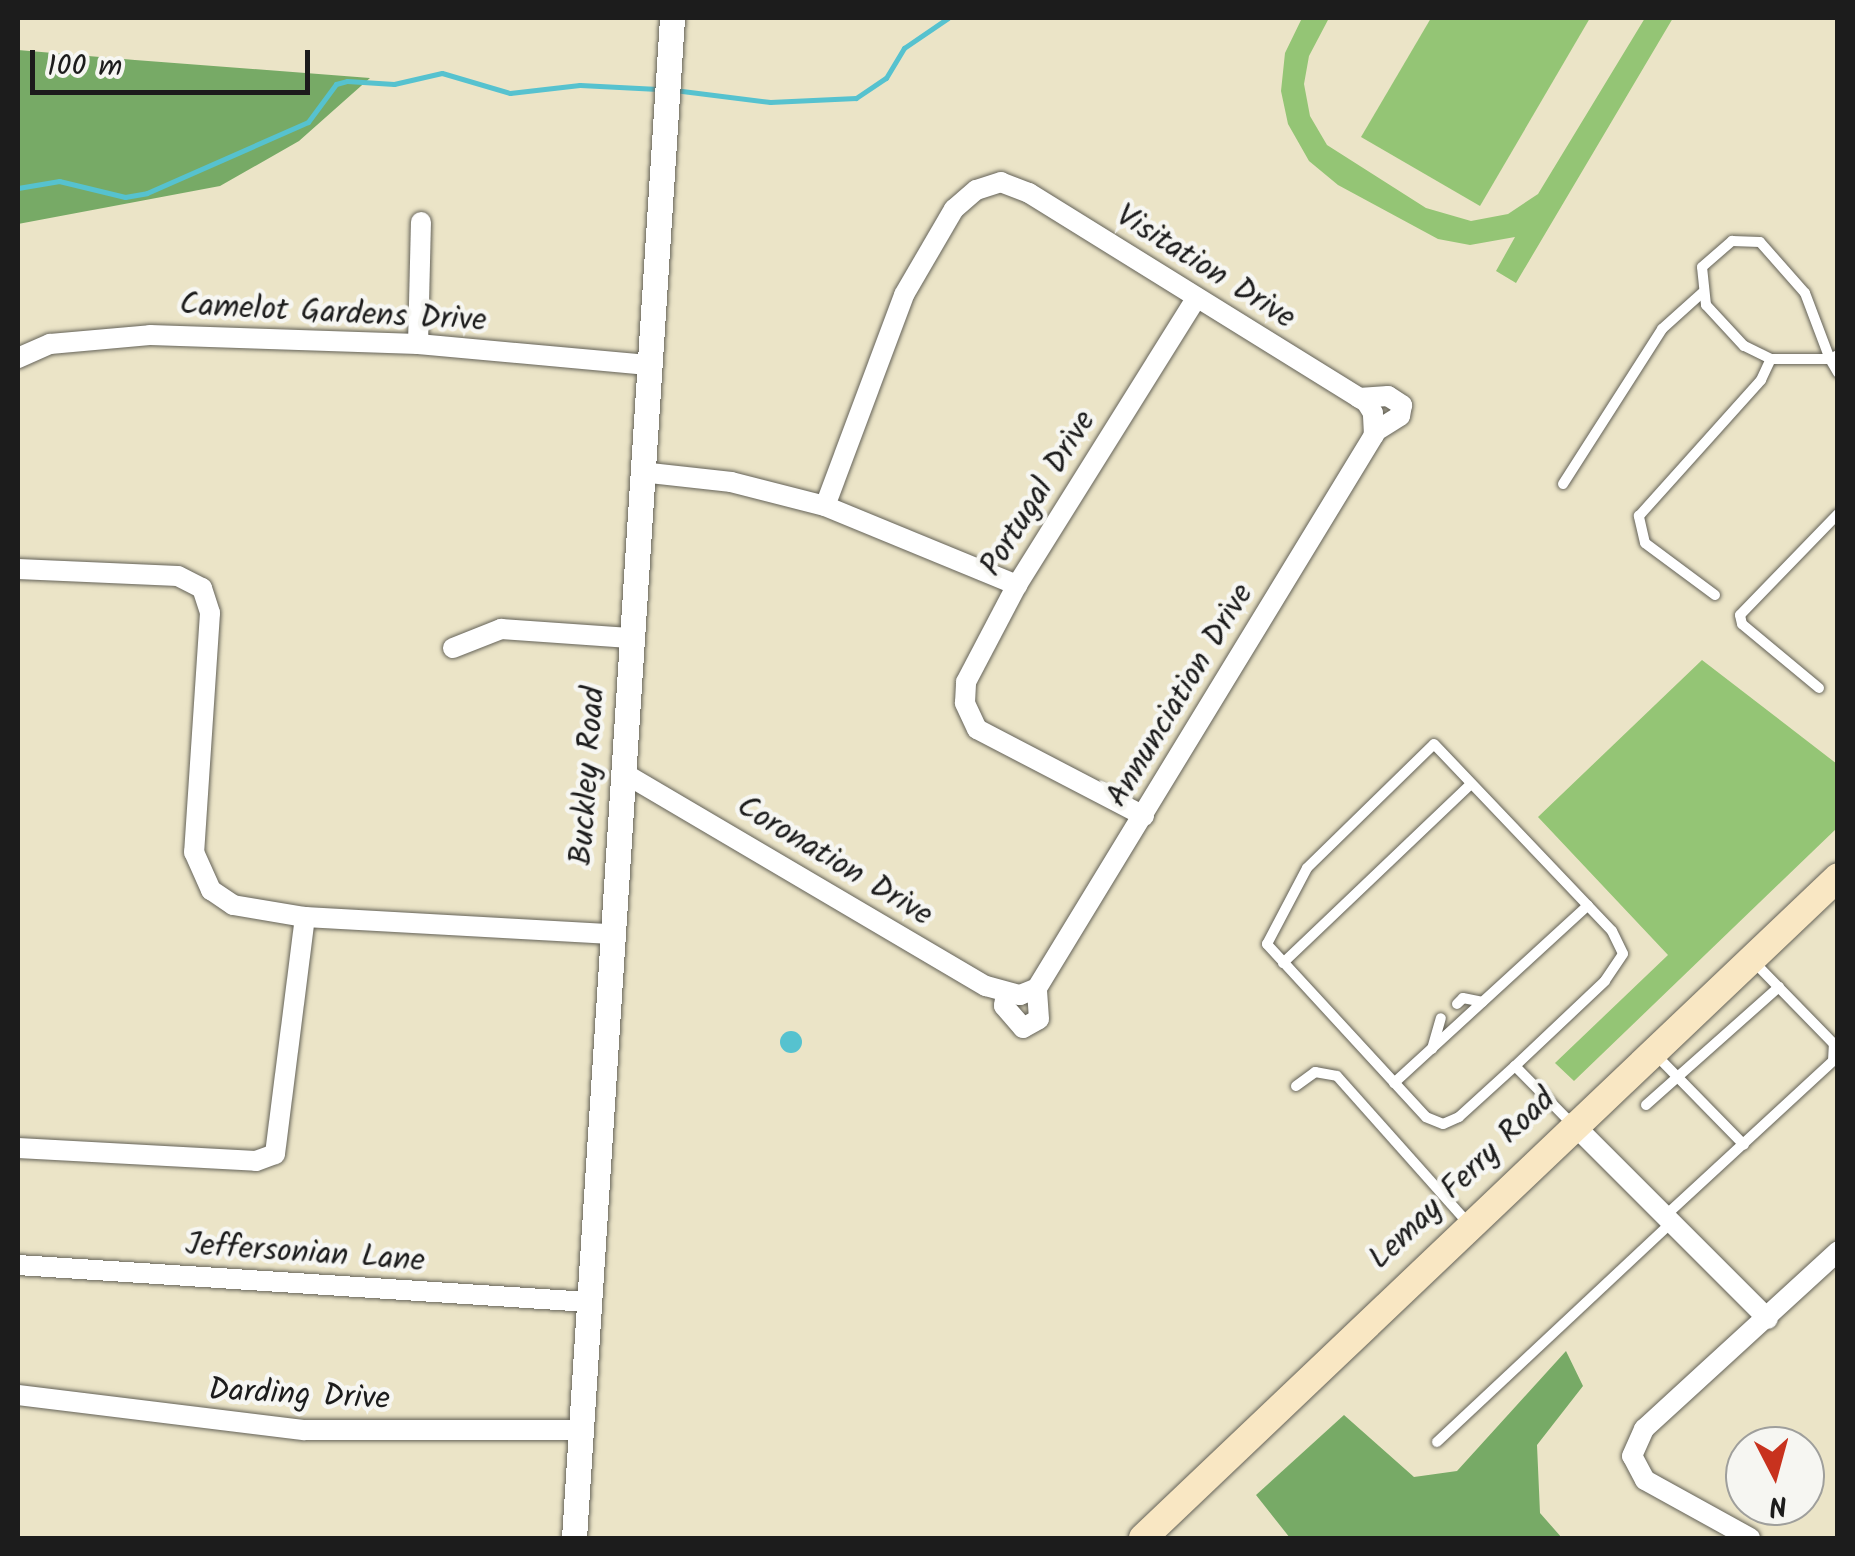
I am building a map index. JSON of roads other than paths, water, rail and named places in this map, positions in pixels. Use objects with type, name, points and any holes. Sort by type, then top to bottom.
[{"type":"main road","name":"Lemay Ferry Road","points":[[1143,1538],[1468,1222],[1838,877]]},
{"type":"street","name":"Buckley Road","points":[[574,1538],[672,18]]},
{"type":"street","name":"Visitation Drive","points":[[825,506],[904,295],[954,209],[976,190],[1001,182],[1030,192],[1368,414]]},
{"type":"street","points":[[418,344],[421,222]]},
{"type":"street","name":"Portugal Drive","points":[[1144,816],[977,729],[965,703],[966,682],[1017,585],[1196,298]]},
{"type":"street","name":"Camelot Gardens Drive","points":[[18,358],[50,344],[150,336],[418,344],[648,365]]},
{"type":"street","name":"Annunciation Drive","points":[[1021,992],[1144,816],[1368,414]]},
{"type":"street","points":[[640,472],[731,482],[825,506],[1017,585]]},
{"type":"street","points":[[18,569],[178,576],[202,588],[210,613],[194,852],[200,872],[212,890],[233,905],[305,917],[612,934]]},
{"type":"street","points":[[453,648],[501,628],[630,638]]},
{"type":"street","name":"Coronation Drive","points":[[622,772],[1021,992]]},
{"type":"street","points":[[18,1148],[256,1161],[276,1154],[305,917]]},
{"type":"street","points":[[1572,1124],[1768,1319]]},
{"type":"street","points":[[1750,1538],[1645,1480],[1632,1456],[1644,1430],[1838,1251]]},
{"type":"street","name":"Jeffersonian Lane","points":[[18,1265],[588,1302]]},
{"type":"street","name":"Darding Drive","points":[[18,1396],[305,1430],[580,1430]]},
{"type":"lane","points":[[1834,357],[1772,359],[1744,346],[1716,320],[1702,293],[1700,277],[1722,247],[1760,242],[1805,293],[1834,357],[1838,373]]},
{"type":"lane","points":[[1563,484],[1662,329],[1702,293]]},
{"type":"lane","points":[[1716,595],[1645,543],[1640,516],[1761,380],[1772,359]]},
{"type":"lane","points":[[1819,688],[1742,624],[1740,614],[1838,514]]},
{"type":"lane","points":[[1434,744],[1588,905],[1612,931],[1622,962],[1515,1066],[1443,1124],[1426,1117],[1266,944],[1307,868],[1355,815],[1434,744]]},
{"type":"lane","points":[[1283,963],[1471,784]]},
{"type":"lane","points":[[1394,1083],[1588,905]]},
{"type":"lane","points":[[1436,1442],[1834,1061],[1834,1044],[1750,958]]},
{"type":"lane","points":[[1646,1105],[1779,987]]},
{"type":"lane","points":[[1456,1004],[1463,998],[1483,1002]]},
{"type":"lane","points":[[1432,1049],[1441,1018]]},
{"type":"lane","points":[[1651,1050],[1744,1145]]},
{"type":"lane","points":[[1515,1066],[1572,1124]]},
{"type":"lane","points":[[1296,1086],[1315,1072],[1337,1076],[1468,1222]]},
{"type":"water","points":[[787,1031],[795,1031],[802,1042],[795,1053],[787,1053],[780,1046],[780,1038]]},
{"type":"waterway","points":[[674,90],[770,102],[856,98],[886,78],[904,48],[948,18]]},
{"type":"waterway","points":[[18,188],[59,181],[125,197],[147,193],[308,122],[336,84],[347,81],[394,84],[442,73],[510,93],[580,85],[658,89]]}]
